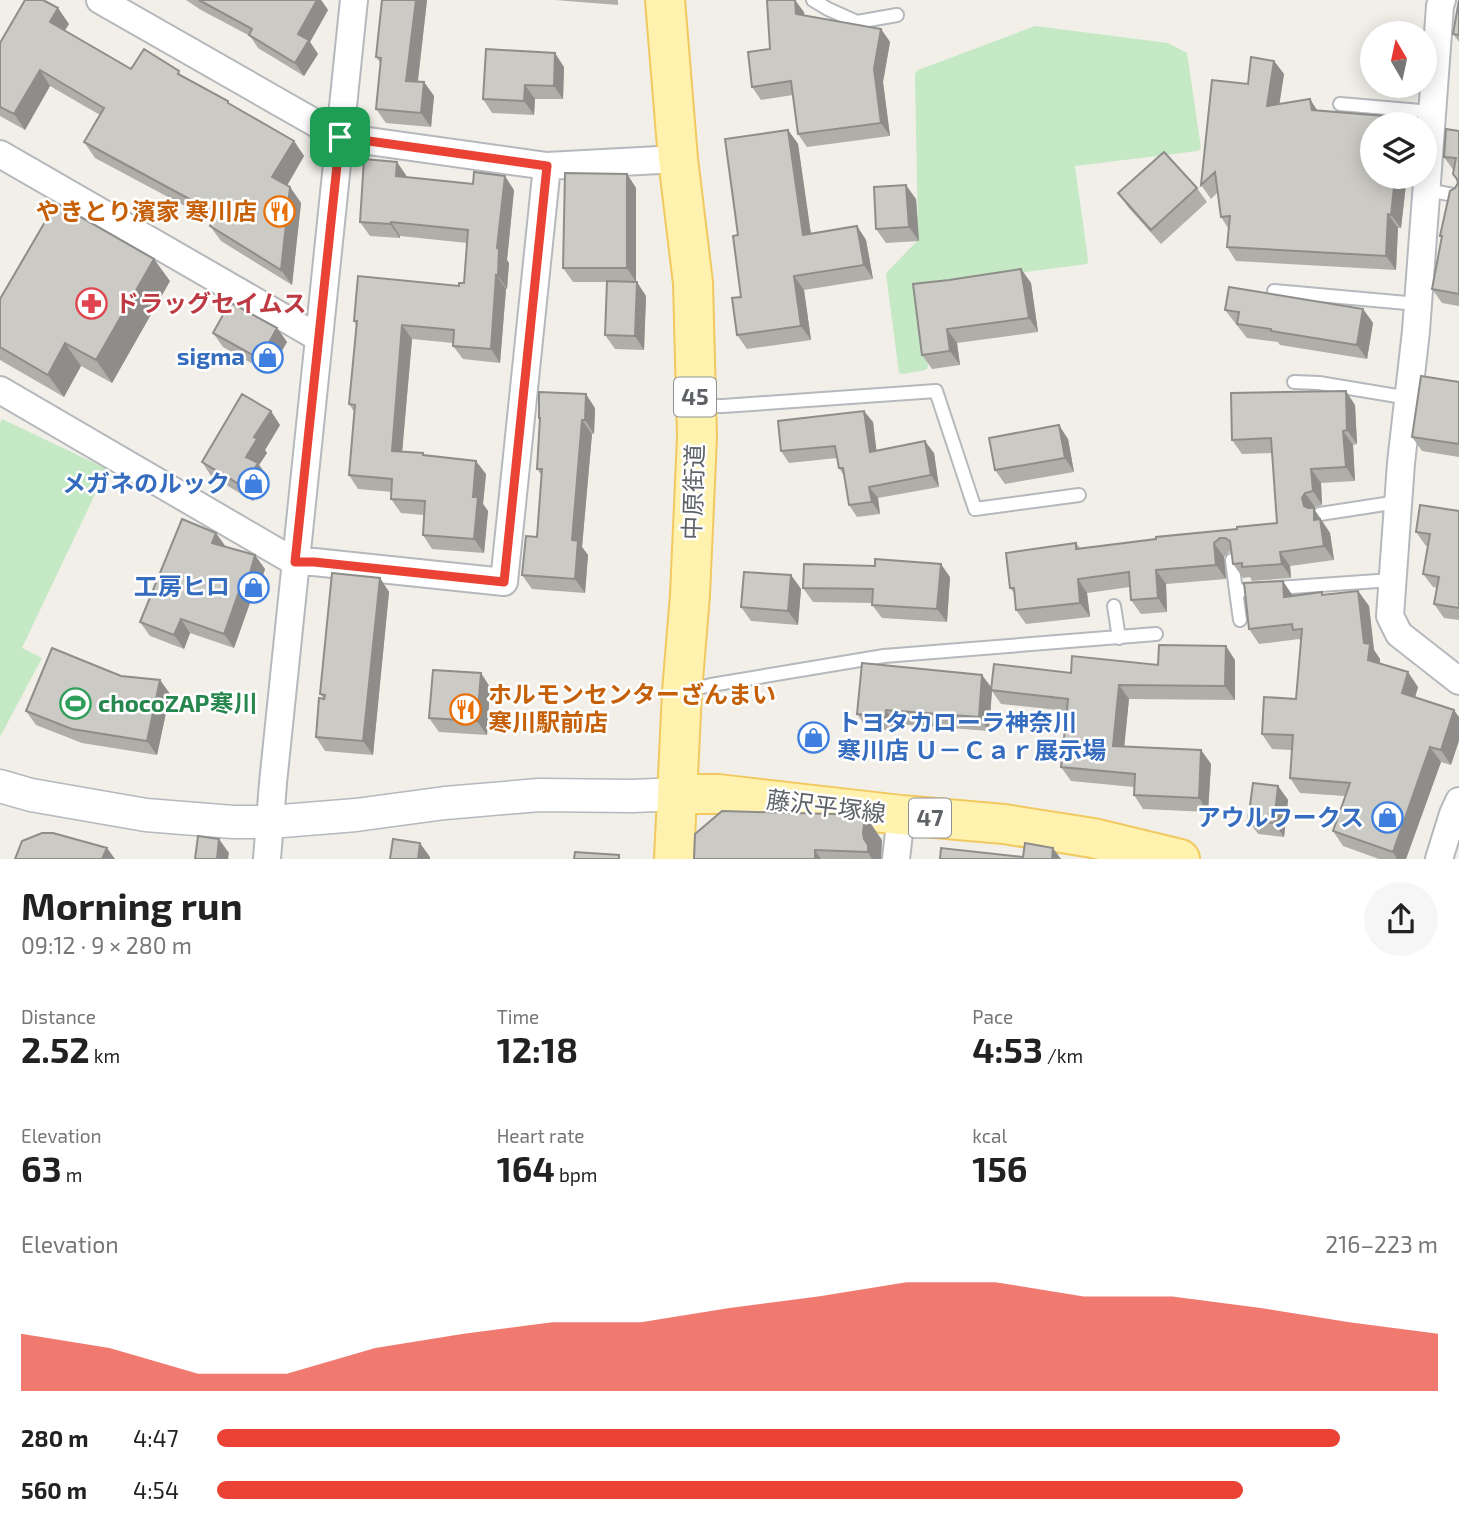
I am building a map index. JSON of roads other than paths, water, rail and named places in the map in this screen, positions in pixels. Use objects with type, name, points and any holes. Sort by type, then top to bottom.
[{"type":"main road","name":"中原街道","points":[[665,0],[678,159],[692,283],[697,437],[674,859]]},
{"type":"main road","name":"藤沢平塚線","points":[[678,794],[718,794],[901,816],[1017,826],[1093,838],[1180,859]]},
{"type":"street","points":[[100,0],[340,137],[547,166],[678,159]]},
{"type":"street","points":[[267,859],[354,0]]},
{"type":"street","points":[[1432,112],[1440,6],[1443,0]]},
{"type":"street","points":[[0,154],[319,338]]},
{"type":"street","points":[[0,390],[295,562],[504,582],[547,166]]},
{"type":"street","points":[[1427,190],[1401,463],[1390,616],[1399,634],[1459,681]]},
{"type":"street","points":[[0,786],[31,795],[146,815],[233,822],[270,822],[356,815],[445,803],[539,796],[678,794]]},
{"type":"street","points":[[1439,859],[1452,814],[1459,801]]},
{"type":"street","points":[[896,859],[901,816]]},
{"type":"lane","points":[[813,0],[857,22],[897,15]]},
{"type":"lane","points":[[1340,104],[1432,112]]},
{"type":"lane","points":[[1427,190],[1459,196]]},
{"type":"lane","points":[[1274,291],[1418,304]]},
{"type":"lane","points":[[1294,382],[1319,383],[1409,398]]},
{"type":"lane","points":[[695,406],[936,391],[975,509],[1079,495]]},
{"type":"lane","points":[[1321,514],[1398,502]]},
{"type":"lane","points":[[1232,561],[1240,620]]},
{"type":"lane","points":[[1236,591],[1392,580]]},
{"type":"lane","points":[[1114,606],[1119,638]]},
{"type":"lane","points":[[682,692],[884,656],[1156,634]]},
{"type":"place","name":"やきとり濱家 寒川店","points":[[280,212]]},
{"type":"place","name":"ドラッグセイムス","points":[[92,304]]},
{"type":"place","name":"sigma","points":[[268,357]]},
{"type":"place","name":"メガネのルック","points":[[253,484]]},
{"type":"place","name":"工房ヒロ","points":[[253,587]]},
{"type":"place","name":"chocoZAP寒川","points":[[75,704]]},
{"type":"place","name":"ホルモンセンターざんまい 寒川駅前店","points":[[465,709]]},
{"type":"place","name":"トヨタカローラ神奈川 寒川店 Ｕ－Ｃａｒ展示場","points":[[814,737]]},
{"type":"place","name":"アウルワークス","points":[[1387,818]]}]
